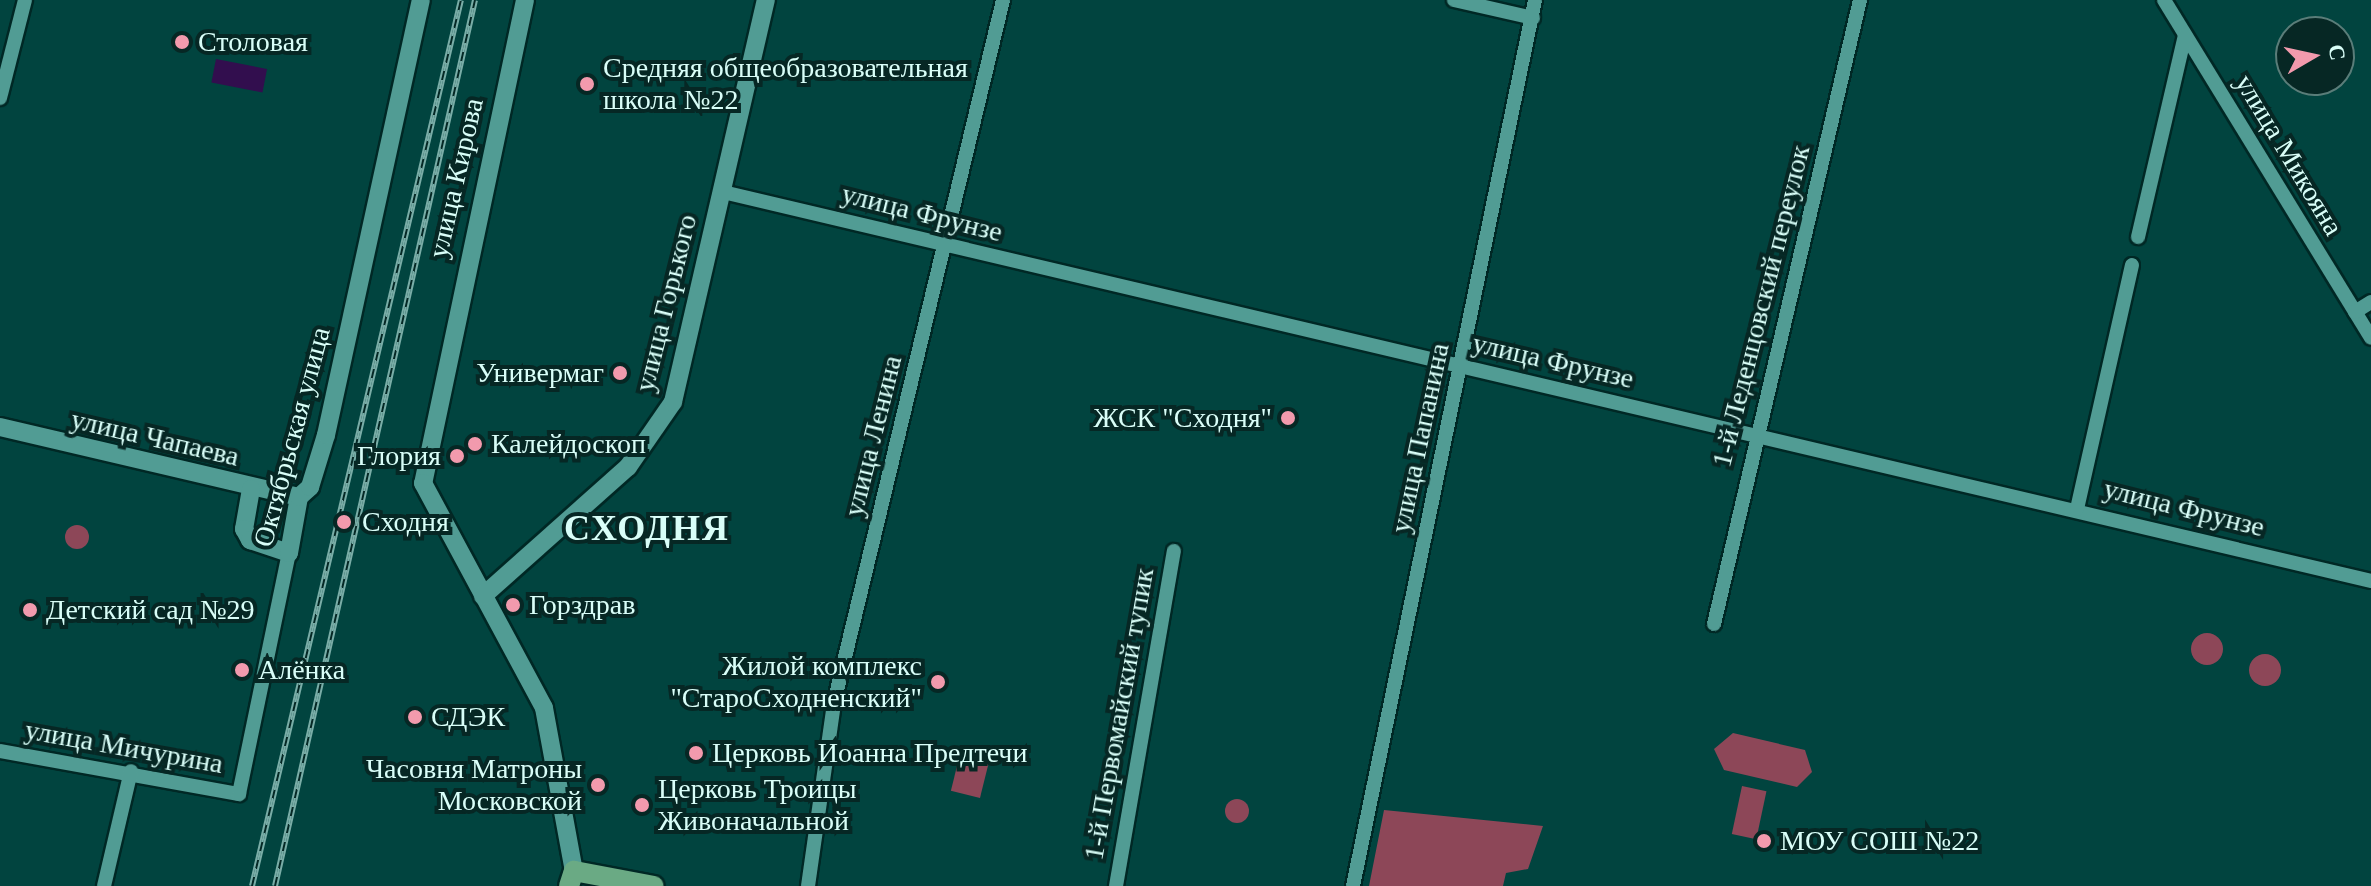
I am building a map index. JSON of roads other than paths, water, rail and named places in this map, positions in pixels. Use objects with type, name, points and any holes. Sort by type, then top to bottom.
[{"type":"main road","points":[[571,878],[654,886]]},
{"type":"street","points":[[0,98],[25,0]]},
{"type":"street","name":"Октябрьская улица","points":[[239,794],[299,497],[310,487],[326,435],[421,0]]},
{"type":"street","name":"улица Кирова","points":[[525,0],[458,292],[450,370],[423,483],[544,708],[571,878]]},
{"type":"street","name":"улица Горького","points":[[483,596],[628,467],[673,402],[766,0]]},
{"type":"street","name":"улица Ленина","points":[[808,886],[834,703],[1003,0]]},
{"type":"street","points":[[1454,0],[1533,18]]},
{"type":"street","name":"улица Папанина","points":[[1353,886],[1535,0]]},
{"type":"street","name":"1-й Леденцовский переулок","points":[[1714,624],[1753,449],[1762,435],[1860,0]]},
{"type":"street","name":"улица Микояна","points":[[2164,0],[2371,338]]},
{"type":"street","points":[[2138,237],[2185,35]]},
{"type":"street","name":"улица Фрунзе","points":[[723,192],[2077,509],[2371,581]]},
{"type":"street","points":[[2077,509],[2132,265]]},
{"type":"street","points":[[2355,312],[2371,302]]},
{"type":"street","name":"улица Чапаева","points":[[0,427],[251,489],[299,497]]},
{"type":"street","points":[[251,489],[244,529],[250,540],[289,553]]},
{"type":"street","name":"1-й Первомайский тупик","points":[[1116,886],[1174,551]]},
{"type":"street","name":"улица Мичурина","points":[[0,751],[131,771],[239,794]]},
{"type":"street","points":[[104,886],[131,771]]},
{"type":"railway","points":[[252,886],[461,0]]},
{"type":"railway","points":[[275,886],[475,0]]},
{"type":"place","name":"Столовая","points":[[182,42]]},
{"type":"place","name":"Средняя общеобразовательная школа №22","points":[[587,84]]},
{"type":"place","name":"Универмаг","points":[[620,373]]},
{"type":"place","name":"ЖСК \"Сходня\"","points":[[1288,418]]},
{"type":"place","name":"Калейдоскоп","points":[[475,444]]},
{"type":"place","name":"Глория","points":[[457,456]]},
{"type":"place","name":"Сходня","points":[[344,522]]},
{"type":"place","name":"Горздрав","points":[[513,605]]},
{"type":"place","name":"Детский сад №29","points":[[30,610]]},
{"type":"place","name":"Алёнка","points":[[242,670]]},
{"type":"place","name":"Жилой комплекс \"СтароСходненский\"","points":[[938,682]]},
{"type":"place","name":"СДЭК","points":[[415,717]]},
{"type":"place","name":"Церковь Иоанна Предтечи","points":[[696,753]]},
{"type":"place","name":"Часовня Матроны Московской","points":[[598,785]]},
{"type":"place","name":"Церковь Троицы Живоначальной","points":[[642,805]]},
{"type":"place","name":"МОУ СОШ №22","points":[[1764,841]]},
{"type":"district","name":"СХОДНЯ","points":[[647,529]]}]
